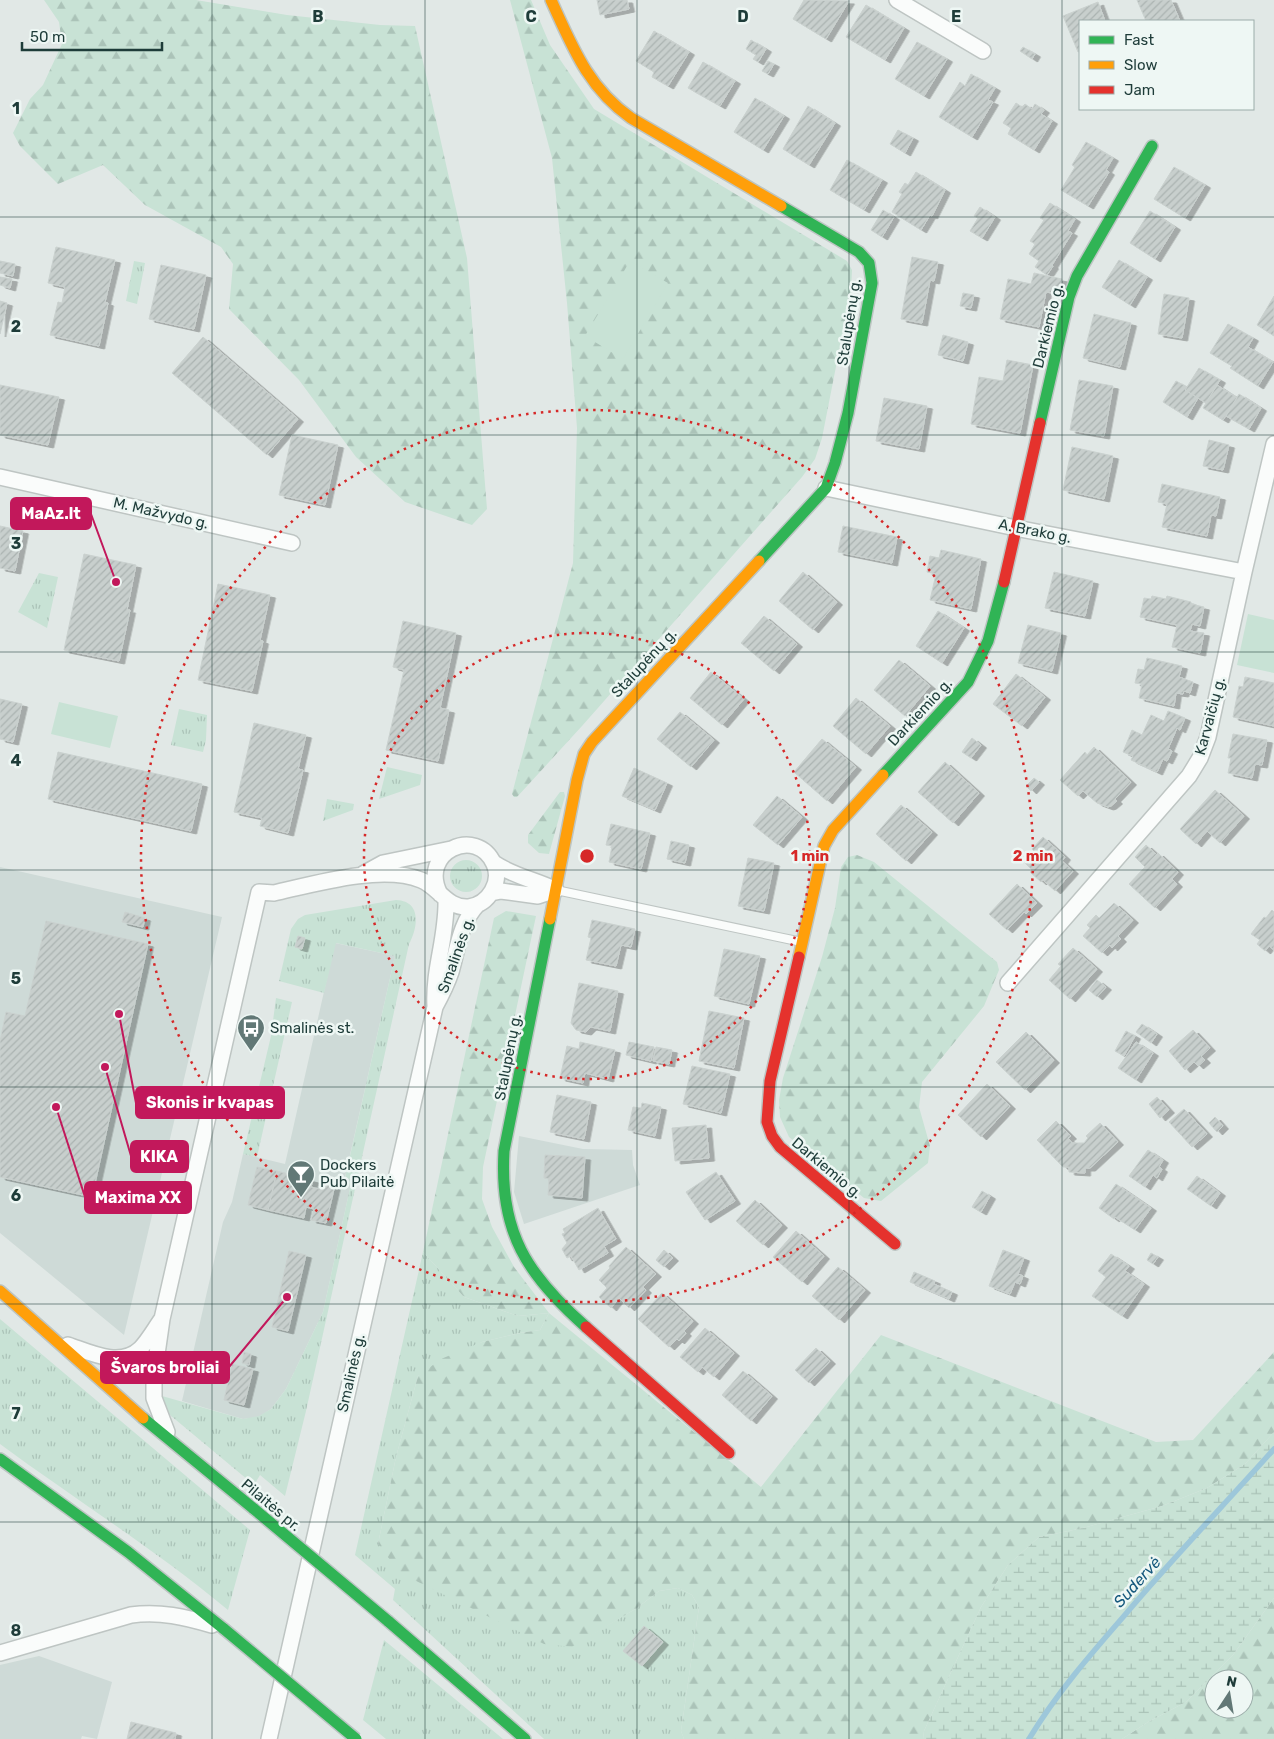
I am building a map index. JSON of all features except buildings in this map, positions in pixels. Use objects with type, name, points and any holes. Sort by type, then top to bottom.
[{"type":"street","name":"Stalupėnų g.","points":[[551,0],[566,33],[594,82],[611,102],[631,118],[854,248],[864,256],[872,269],[872,283],[851,398],[840,450],[826,488],[592,742],[584,754],[504,1151],[502,1174],[503,1199],[510,1225],[533,1273],[558,1300],[729,1453]]},
{"type":"street","points":[[897,0],[983,51]]},
{"type":"street","name":"Darkiemio g.","points":[[895,1244],[780,1148],[772,1136],[768,1122],[770,1081],[822,852],[833,830],[968,682],[988,642],[1000,599],[1069,297],[1077,276],[1152,146]]},
{"type":"street","name":"Karvaičių g.","points":[[1008,983],[1190,776],[1200,758],[1208,737],[1274,444]]},
{"type":"street","name":"M. Mažvydo g.","points":[[0,477],[292,543]]},
{"type":"street","name":"A. Brako g.","points":[[826,488],[1016,528],[1244,572]]},
{"type":"street","points":[[170,1440],[154,1398],[154,1375],[162,1319],[259,892],[274,893],[361,874],[383,863],[462,846],[480,849],[504,870],[541,882],[556,890]]},
{"type":"street","points":[[443,897],[435,879],[435,869],[445,853],[453,848]]},
{"type":"street","points":[[361,874],[408,876],[421,880],[431,885],[443,897],[462,907],[478,904],[491,893],[496,879],[494,863]]},
{"type":"street","points":[[491,893],[502,892],[538,896],[556,890]]},
{"type":"street","name":"Smalinės g.","points":[[435,1007],[434,986],[446,917],[443,897]]},
{"type":"street","name":"Smalinės g.","points":[[269,1739],[435,1007],[445,988],[463,924],[478,904]]},
{"type":"street","name":"Pilaitės pr.","points":[[0,1291],[170,1440],[388,1621],[526,1739]]},
{"type":"street","points":[[59,1343],[108,1357],[121,1358],[130,1356],[139,1350],[162,1319]]},
{"type":"street","points":[[0,1459],[128,1552],[356,1739]]},
{"type":"street","points":[[0,1653],[131,1615],[147,1613],[175,1615],[224,1629]]},
{"type":"lane","points":[[556,890],[803,942]]},
{"type":"shaded area","points":[[0,867],[222,917],[124,1335],[0,1233]]},
{"type":"shaded area","points":[[335,943],[395,956],[345,1177],[352,1179],[323,1312],[286,1389],[271,1409],[259,1417],[243,1419],[182,1401],[223,1222],[232,1202],[243,1154],[285,1164]]},
{"type":"shaded area","points":[[519,1136],[583,1149],[632,1150],[633,1165],[640,1185],[524,1224],[514,1192]]},
{"type":"shaded area","points":[[39,1656],[112,1682],[97,1739],[82,1736],[81,1739],[0,1739],[0,1665]]},
{"type":"green space","points":[[44,0],[196,0],[287,15],[380,25],[415,26],[467,258],[487,509],[472,525],[405,502],[356,457],[299,380],[229,309],[233,264],[221,247],[145,205],[103,165],[58,184],[20,146],[13,133],[30,99],[43,85],[62,44],[59,22]]},
{"type":"green space","points":[[510,0],[531,0],[550,45],[594,109],[847,261],[852,270],[851,290],[822,438],[815,459],[802,477],[517,797],[514,797],[512,794],[573,563],[577,428],[567,303],[552,158]]},
{"type":"green space","points":[[134,261],[145,263],[137,304],[126,301]]},
{"type":"green space","points":[[630,261],[668,283],[623,359],[585,336]]},
{"type":"green space","points":[[39,573],[58,577],[47,628],[18,612]]},
{"type":"green space","points":[[1248,614],[1274,620],[1274,673],[1237,665]]},
{"type":"green space","points":[[59,702],[118,716],[110,748],[51,734]]},
{"type":"green space","points":[[179,709],[207,715],[206,740],[203,752],[171,745]]},
{"type":"green space","points":[[387,767],[422,775],[420,785],[379,799]]},
{"type":"green space","points":[[560,792],[564,792],[565,796],[549,854],[539,853],[528,843],[528,835]]},
{"type":"green space","points":[[327,799],[354,804],[353,810],[323,821]]},
{"type":"green space","points":[[857,855],[874,862],[997,962],[999,970],[984,1006],[922,1082],[919,1107],[930,1146],[928,1163],[881,1201],[864,1198],[789,1137],[780,1117],[779,1100],[783,1078],[822,957],[835,908],[841,867],[848,857]]},
{"type":"green space","points":[[466,860],[472,861],[477,865],[481,870],[481,882],[477,887],[472,891],[466,892],[460,891],[455,887],[451,882],[450,876],[451,870],[455,865],[460,861]]},
{"type":"green space","points":[[396,900],[404,901],[410,905],[416,916],[416,923],[409,944],[306,1411],[285,1496],[260,1475],[254,1485],[170,1415],[162,1396],[243,1419],[259,1416],[271,1409],[286,1389],[323,1312],[352,1179],[345,1178],[395,956],[336,943],[324,993],[279,981],[291,929],[298,919],[305,915]]},
{"type":"green space","points":[[506,911],[536,916],[483,1167],[482,1199],[492,1227],[514,1267],[549,1313],[518,1316],[464,1297],[423,1252],[494,918]]},
{"type":"green space","points":[[276,998],[292,1002],[257,1157],[243,1154],[271,1036]]},
{"type":"green space","points":[[423,1252],[464,1297],[518,1316],[549,1313],[540,1330],[482,1342],[418,1376],[396,1457],[378,1544],[572,1646],[637,1608],[659,1591],[678,1588],[692,1595],[699,1607],[681,1731],[684,1739],[544,1739],[393,1600],[395,1589],[355,1555]]},
{"type":"green space","points":[[549,1313],[761,1487],[881,1335],[1156,1442],[1193,1440],[1274,1352],[1274,1432],[1245,1464],[1207,1488],[1162,1506],[1083,1528],[1039,1537],[1008,1565],[981,1607],[924,1731],[923,1739],[684,1739],[681,1731],[699,1607],[692,1595],[678,1588],[659,1591],[637,1608],[572,1647],[544,1644],[400,1573],[378,1544],[396,1457],[418,1376],[441,1359],[482,1342],[540,1330]]},
{"type":"green space","points":[[0,1319],[250,1530],[228,1610],[144,1546],[0,1444]]},
{"type":"green space","points":[[1274,1432],[1274,1598],[1233,1655],[1219,1669],[1204,1669],[1204,1684],[1186,1702],[1148,1722],[1122,1739],[923,1739],[924,1731],[981,1607],[1008,1565],[1039,1537],[1083,1528],[1162,1506],[1207,1488],[1245,1464]]},
{"type":"green space","points":[[1274,1598],[1274,1739],[1122,1739],[1148,1722],[1186,1702],[1204,1684],[1204,1719],[1254,1719],[1254,1669],[1219,1669],[1233,1655]]},
{"type":"green space","points":[[384,1640],[503,1739],[386,1739],[363,1720]]},
{"type":"waterway","name":"Sudervė","points":[[1029,1739],[1062,1691],[1099,1645],[1274,1449]]},
{"type":"traffic: fast","points":[[1040,423],[1069,297],[1077,276],[1152,146]]},
{"type":"traffic: fast","points":[[759,561],[826,488],[835,463],[848,413],[872,283],[869,263],[859,252],[781,206]]},
{"type":"traffic: fast","points":[[883,775],[968,682],[988,641],[1004,582]]},
{"type":"traffic: fast","points":[[550,919],[504,1151],[506,1205],[512,1229],[521,1250],[533,1270],[565,1308],[586,1327]]},
{"type":"traffic: fast","points":[[143,1418],[254,1509]]},
{"type":"traffic: fast","points":[[0,1459],[128,1552],[224,1629]]},
{"type":"traffic: fast","points":[[254,1509],[388,1621]]},
{"type":"traffic: fast","points":[[388,1621],[525,1739]]},
{"type":"traffic: fast","points":[[224,1629],[356,1739]]},
{"type":"traffic: slow","points":[[551,0],[574,50],[592,80],[616,106],[631,118],[781,206]]},
{"type":"traffic: slow","points":[[550,919],[577,780],[584,754],[592,742],[759,561]]},
{"type":"traffic: slow","points":[[799,957],[824,846],[833,830],[883,775]]},
{"type":"traffic: slow","points":[[0,1291],[143,1418]]},
{"type":"traffic: jam","points":[[1004,582],[1040,423]]},
{"type":"traffic: jam","points":[[799,957],[770,1081],[767,1122],[772,1136],[780,1147],[895,1244]]},
{"type":"traffic: jam","points":[[586,1327],[729,1453]]},
{"type":"place","name":"MaAz.lt","points":[[116,582]]},
{"type":"place","name":"Skonis ir kvapas","points":[[119,1014]]},
{"type":"place","name":"Smalinės st.","points":[[251,1052]]},
{"type":"place","name":"KIKA","points":[[105,1067]]},
{"type":"place","name":"Maxima XX","points":[[56,1107]]},
{"type":"place","name":"Dockers Pub Pilaitė","points":[[301,1198]]},
{"type":"place","name":"Švaros broliai","points":[[287,1297]]}]
